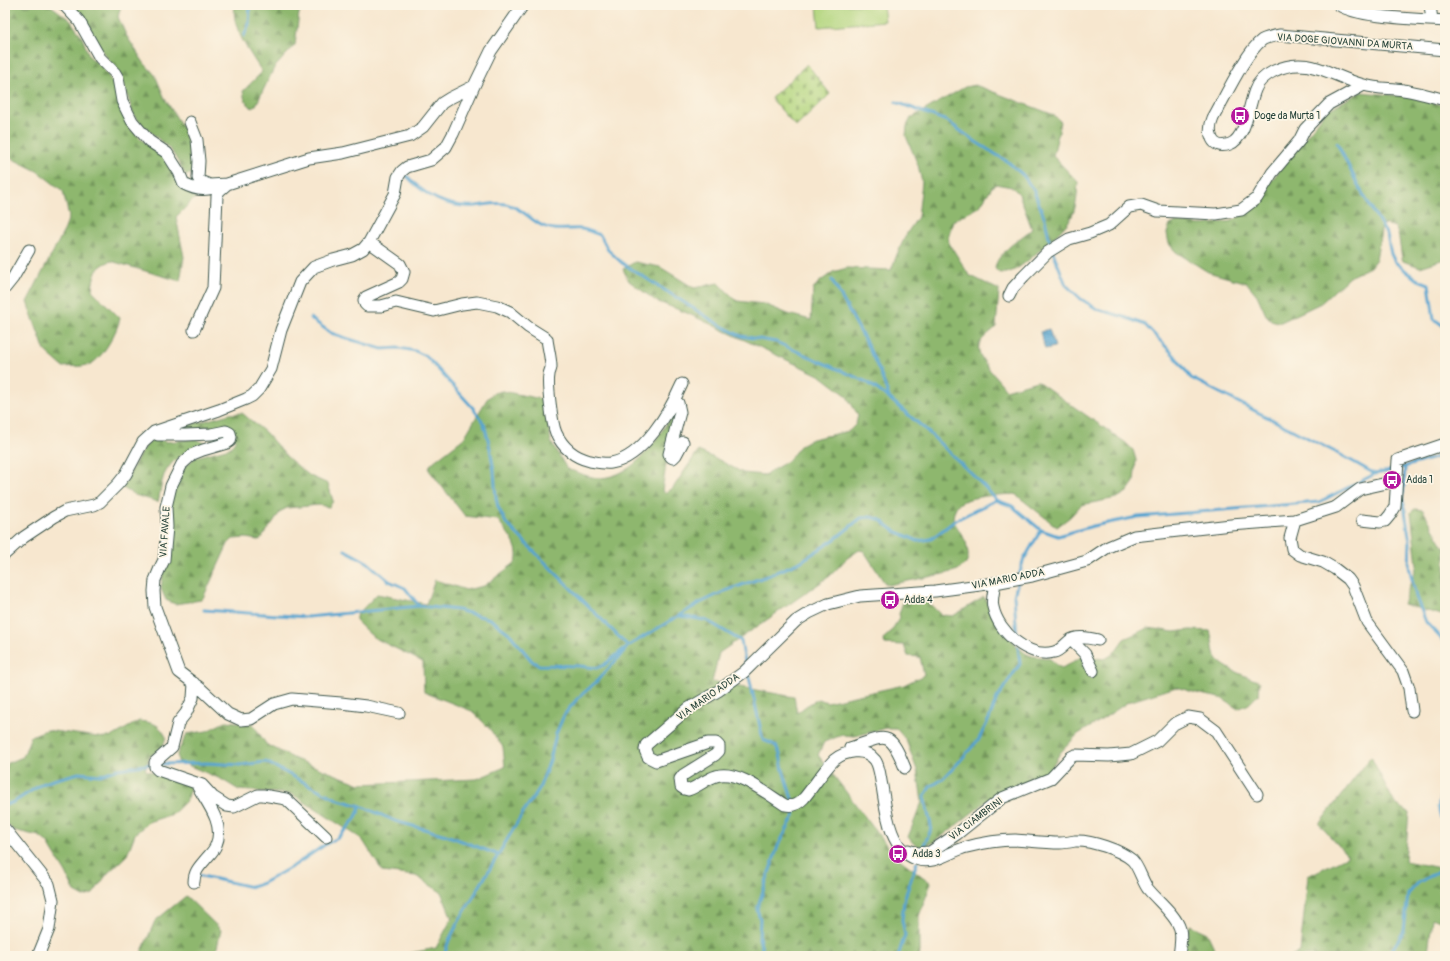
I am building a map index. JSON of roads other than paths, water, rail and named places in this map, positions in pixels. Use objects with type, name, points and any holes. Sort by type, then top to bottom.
[{"type":"street","points":[[64,5],[79,21],[87,38],[100,58],[118,78],[122,101],[132,121],[149,140],[167,153],[179,172],[184,184],[196,189],[208,189],[227,184],[309,158],[343,153],[410,136],[423,127],[442,103],[474,86]]},
{"type":"street","points":[[5,554],[24,537],[54,517],[70,509],[94,505],[100,502],[126,474],[143,442],[154,432],[219,410],[246,400],[252,396],[271,368],[281,330],[300,282],[314,267],[352,255],[363,249],[369,242],[395,194],[398,177],[402,171],[407,167],[431,160],[446,147],[491,51],[523,5]]},
{"type":"street","points":[[1339,5],[1354,12],[1445,21]]},
{"type":"street","points":[[1430,5],[1432,20]]},
{"type":"street","name":"VIA DOGE GIOVANNI DA MURTA","points":[[1445,50],[1280,35],[1268,37],[1256,46],[1245,61],[1213,118],[1210,135],[1215,143],[1221,145],[1231,144],[1238,138],[1244,126],[1256,86],[1266,76],[1278,69],[1298,64],[1320,68],[1364,85],[1404,90],[1445,100]]},
{"type":"street","points":[[1009,296],[1013,288],[1048,252],[1069,238],[1090,233],[1109,225],[1129,207],[1141,205],[1158,211],[1216,214],[1241,210],[1257,198],[1272,173],[1298,141],[1305,129],[1329,104],[1364,85]]},
{"type":"street","points":[[190,122],[197,140],[199,161],[198,178],[200,181],[210,185],[227,184]]},
{"type":"street","points":[[194,330],[213,288],[217,196],[219,191],[227,184]]},
{"type":"street","points":[[369,242],[400,264],[404,272],[402,279],[399,282],[366,297],[364,300],[367,306],[381,306],[396,302],[434,311],[477,302],[497,306],[510,312],[547,340],[552,368],[549,376],[552,418],[556,431],[563,445],[571,453],[578,457],[606,464],[628,456],[635,451],[651,434],[666,414],[682,384]]},
{"type":"street","points":[[5,288],[13,278],[29,250]]},
{"type":"street","points":[[673,402],[678,403],[680,412],[669,454],[671,457],[673,458],[676,455],[682,442]]},
{"type":"street","name":"VIA FAVALE","points":[[154,432],[158,435],[178,435],[211,434],[226,431],[230,433],[231,437],[229,442],[193,454],[182,464],[170,486],[166,506],[166,550],[164,560],[155,580],[155,607],[177,670],[180,674],[194,683],[228,714],[241,720],[251,719],[274,704],[292,699],[348,704],[399,713]]},
{"type":"street","points":[[1362,520],[1374,522],[1385,521],[1394,507],[1398,460],[1445,444]]},
{"type":"street","name":"VIA MARIO ADDA","points":[[1179,956],[1180,929],[1175,919],[1148,888],[1132,861],[1122,854],[1098,844],[1076,841],[1062,844],[1014,840],[992,842],[966,847],[941,858],[922,861],[914,859],[904,853],[893,835],[886,809],[879,770],[875,760],[860,751],[848,753],[832,762],[804,798],[800,802],[790,806],[785,805],[736,776],[717,775],[688,790],[681,787],[680,779],[683,775],[719,751],[719,746],[716,743],[708,743],[656,761],[648,757],[645,750],[646,745],[689,708],[718,691],[744,672],[796,621],[808,613],[828,604],[860,596],[935,591],[995,583],[1032,576],[1087,561],[1108,547],[1134,536],[1231,525],[1295,520],[1336,507],[1360,489],[1396,481]]},
{"type":"street","points":[[1295,520],[1290,538],[1292,549],[1300,555],[1323,562],[1348,579],[1353,586],[1367,622],[1403,671],[1409,688],[1412,711]]},
{"type":"street","points":[[995,583],[993,608],[1002,625],[1011,637],[1027,649],[1047,653],[1056,652],[1071,640],[1081,638],[1098,640]]},
{"type":"street","points":[[1071,640],[1085,654],[1093,671]]},
{"type":"street","points":[[194,683],[193,698],[186,713],[178,723],[172,747],[155,762],[155,767],[158,770],[202,785],[213,797],[227,806],[234,807],[258,795],[286,799],[326,837]]},
{"type":"street","name":"VIA CIAMBRINI","points":[[900,847],[917,853],[930,852],[957,834],[1002,798],[1051,778],[1071,757],[1075,755],[1109,756],[1131,754],[1157,741],[1174,724],[1188,717],[1200,719],[1216,730],[1257,794]]},
{"type":"street","points":[[841,756],[843,751],[876,739],[885,738],[891,740],[898,750],[905,768]]},
{"type":"street","points":[[194,782],[219,827],[219,835],[216,846],[197,869],[194,875],[194,882]]},
{"type":"street","points":[[5,829],[49,884],[53,900],[49,929],[38,956]]},
{"type":"water","points":[[1049,329],[1055,347],[1045,349],[1040,332]]},
{"type":"waterway","points":[[244,36],[249,24],[250,5]]},
{"type":"waterway","points":[[896,102],[947,121],[976,142],[1008,162],[1023,175],[1034,191],[1045,219],[1051,247]]},
{"type":"waterway","points":[[1337,143],[1360,189],[1387,235],[1391,254],[1395,262],[1416,279],[1429,284],[1434,319],[1445,327]]},
{"type":"waterway","points":[[406,175],[429,195],[446,203],[465,206],[502,203],[516,208],[548,228],[582,229],[600,235],[608,250],[622,263],[718,324],[741,336],[776,342],[867,382],[889,398],[926,430],[986,488],[996,500]]},
{"type":"waterway","points":[[1053,252],[1066,285],[1081,299],[1097,309],[1145,325],[1174,355],[1191,378],[1375,474]]},
{"type":"waterway","points":[[832,280],[866,342],[880,372],[889,397]]},
{"type":"waterway","points":[[310,318],[331,333],[349,339],[382,349],[399,348],[415,351],[426,356],[473,408],[484,424],[494,471],[496,498],[498,507],[506,523],[628,646]]},
{"type":"waterway","points":[[1400,468],[1445,455]]},
{"type":"waterway","points":[[1405,467],[1403,499],[1410,542],[1409,566],[1416,597],[1426,622],[1445,643]]},
{"type":"waterway","points":[[444,956],[449,940],[459,921],[524,811],[539,789],[550,760],[556,734],[564,715],[577,699],[596,682],[628,646],[700,603],[725,591],[800,562],[835,539],[861,518],[870,517],[879,519],[895,531],[918,541],[931,539],[956,520],[996,500],[1012,506],[1041,530],[1058,536],[1093,526],[1138,517],[1319,502],[1375,474],[1394,470]]},
{"type":"waterway","points":[[1019,576],[1023,561],[1041,530]]},
{"type":"waterway","points":[[345,550],[367,562],[389,581],[405,588],[419,606]]},
{"type":"waterway","points":[[1017,637],[1014,596],[1018,581]]},
{"type":"waterway","points":[[204,610],[308,617],[419,606],[458,610],[490,619],[509,633],[532,661],[539,665],[596,668],[604,665],[623,650]]},
{"type":"waterway","points":[[680,616],[705,620],[741,641],[746,667]]},
{"type":"waterway","points":[[922,849],[930,832],[931,825],[924,797],[930,787],[943,779],[979,739],[997,698],[1020,664],[1018,647]]},
{"type":"waterway","points":[[748,672],[763,740],[776,746],[780,754],[783,770],[795,809],[794,816],[778,846],[757,909],[760,919],[759,938],[764,956]]},
{"type":"waterway","points":[[158,764],[207,763],[241,765],[266,762],[339,800],[361,806],[395,821],[446,835],[499,855]]},
{"type":"waterway","points":[[5,805],[14,802],[42,784],[53,780],[79,773],[100,775],[118,769],[152,764]]},
{"type":"waterway","points":[[1445,782],[1439,803],[1440,814],[1445,824]]},
{"type":"waterway","points":[[197,875],[252,887],[263,883],[338,838],[355,819],[361,806]]},
{"type":"waterway","points":[[1438,807],[1445,809]]},
{"type":"waterway","points":[[898,956],[905,935],[902,920],[904,900],[917,862]]},
{"type":"waterway","points":[[1388,956],[1404,931],[1408,894],[1418,883],[1438,871],[1445,864]]},
{"type":"waterway","points":[[1438,871],[1445,882]]},
{"type":"place","name":"Doge da Murta 1","points":[[1240,116]]},
{"type":"place","name":"Adda 1","points":[[1392,480]]},
{"type":"place","name":"Adda 4","points":[[890,600]]},
{"type":"place","name":"Adda 3","points":[[898,854]]}]
